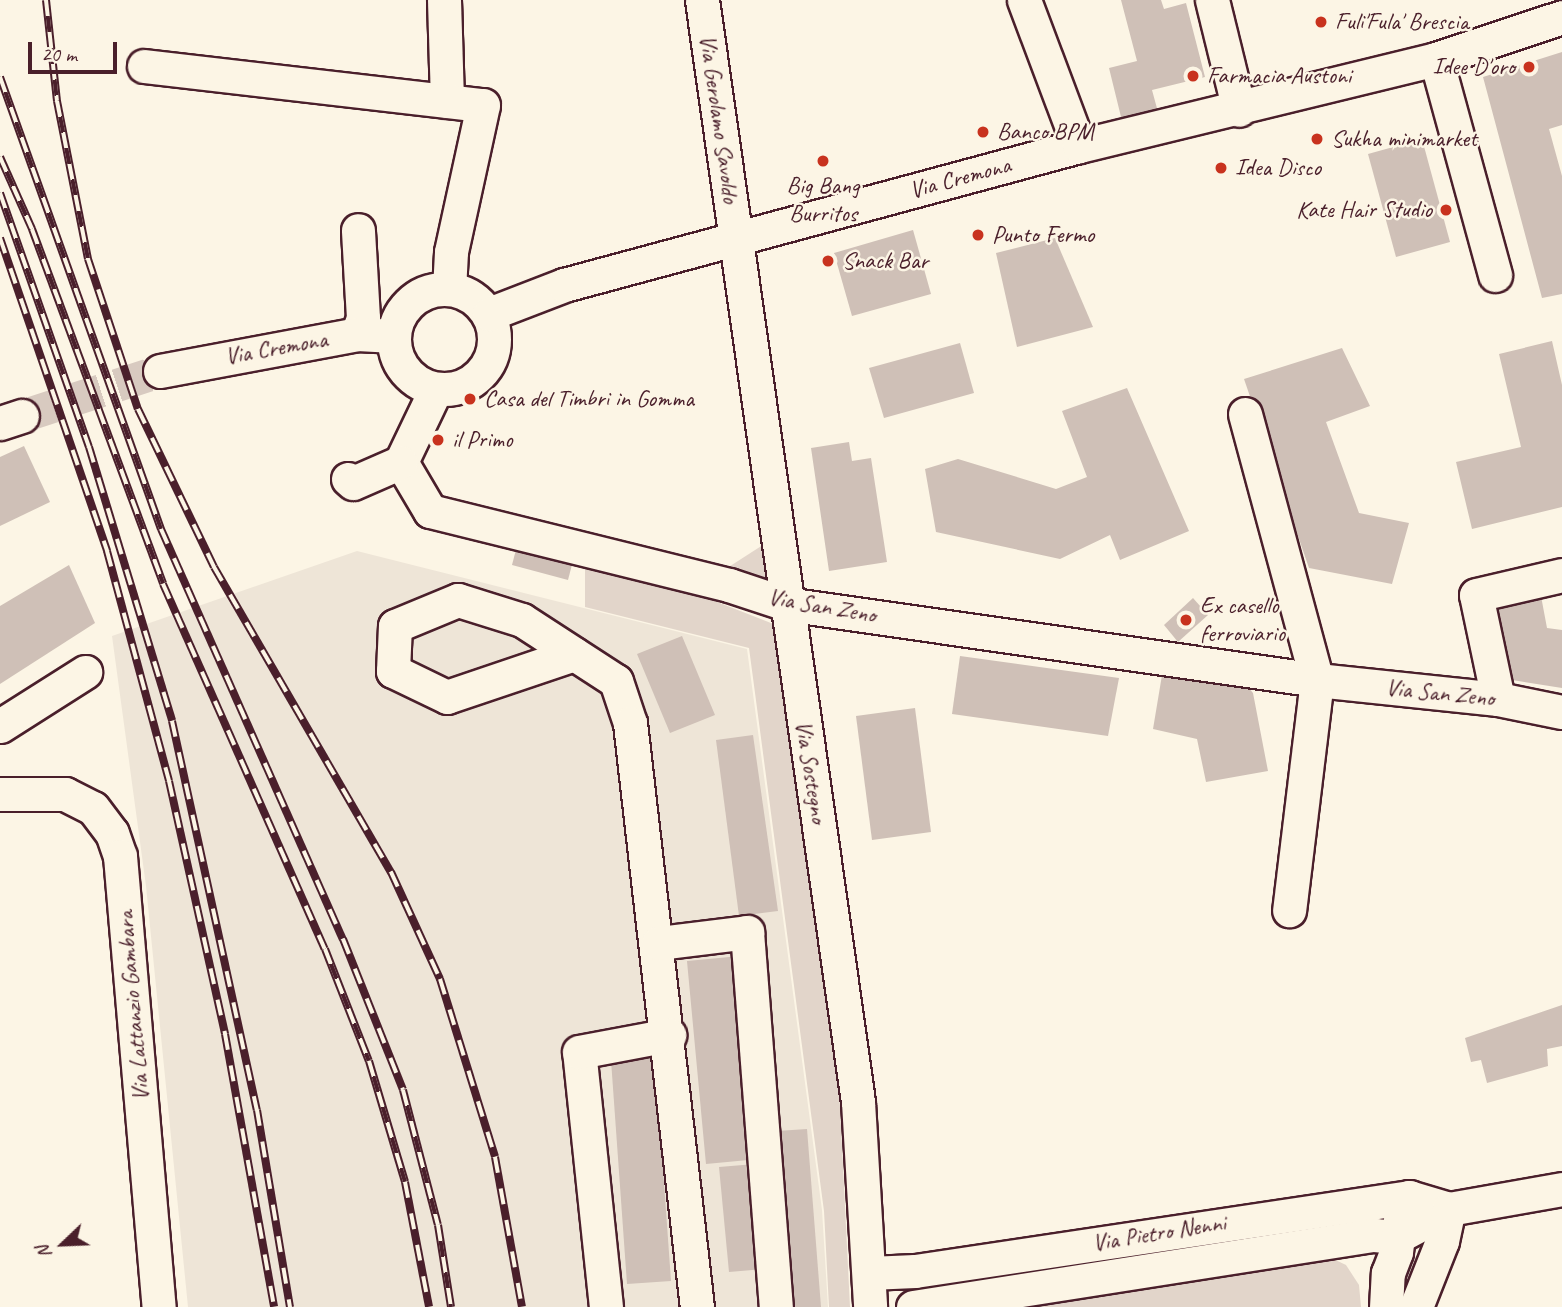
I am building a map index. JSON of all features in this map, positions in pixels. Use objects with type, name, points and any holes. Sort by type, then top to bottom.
[{"type":"street","points":[[444,0],[447,101]]},
{"type":"street","name":"Via Gerolamo Savoldo","points":[[702,0],[728,195],[738,238]]},
{"type":"street","points":[[1024,0],[1079,146]]},
{"type":"street","points":[[1212,0],[1239,110]]},
{"type":"street","name":"Via Cremona","points":[[489,314],[564,285],[1079,146],[1239,110],[1436,59],[1562,17]]},
{"type":"street","points":[[1436,59],[1495,275]]},
{"type":"street","points":[[144,66],[483,105],[451,252],[449,288]]},
{"type":"street","points":[[357,334],[363,318],[358,230]]},
{"type":"street","name":"Via Sostegno","points":[[738,238],[786,604],[858,1102],[870,1307]]},
{"type":"street","points":[[449,288],[472,296],[489,314],[495,346],[485,368],[468,384],[436,389],[419,383],[405,370],[396,355],[394,336],[397,320],[417,295],[449,288]]},
{"type":"street","name":"Via Cremona","points":[[160,372],[357,334],[394,336]]},
{"type":"street","points":[[348,479],[353,483],[401,462],[436,389]]},
{"type":"street","points":[[1245,414],[1317,680],[1289,910]]},
{"type":"street","name":"Via San Zeno","points":[[401,462],[430,511],[729,585],[786,604],[1317,680],[1498,699],[1562,712]]},
{"type":"street","points":[[1498,699],[1476,595],[1562,575]]},
{"type":"street","points":[[574,654],[447,697],[393,671],[395,626],[458,600],[523,620],[616,681],[630,723],[669,1035],[697,1307]]},
{"type":"street","points":[[0,726],[85,673]]},
{"type":"street","name":"Via Lattanzio Gambara","points":[[0,794],[65,794],[93,808],[112,833],[120,856],[159,1307]]},
{"type":"street","points":[[658,943],[747,932],[776,1307]]},
{"type":"street","points":[[606,1307],[579,1052],[669,1035]]},
{"type":"street","name":"Via Pietro Nenni","points":[[913,1307],[1374,1235],[1397,1237],[1449,1209],[1562,1189]]},
{"type":"street","name":"Via Pietro Nenni","points":[[869,1273],[915,1271],[1395,1198],[1409,1197],[1449,1209]]},
{"type":"street","points":[[1386,1307],[1388,1273],[1400,1217],[1395,1198]]},
{"type":"street","points":[[1416,1307],[1443,1241],[1449,1209]]},
{"type":"shaded area","points":[[766,543],[771,579],[724,570]]},
{"type":"shaded area","points":[[357,551],[747,649],[822,1210],[828,1307],[188,1307],[146,886],[112,636]]},
{"type":"shaded area","points":[[585,560],[671,584],[776,625],[839,1086],[850,1307],[829,1307],[824,1211],[749,648],[585,607]]},
{"type":"shaded area","points":[[1327,1256],[1346,1265],[1359,1285],[1361,1307],[991,1307]]},
{"type":"building","points":[[1121,0],[1161,0],[1164,9],[1186,3],[1205,77],[1152,90],[1158,112],[1122,121],[1109,68],[1137,61]]},
{"type":"building","points":[[1562,52],[1562,125],[1549,129],[1562,176],[1562,294],[1542,298],[1483,77]]},
{"type":"building","points":[[1422,139],[1450,242],[1396,257],[1368,154]]},
{"type":"building","points":[[913,230],[931,294],[852,316],[834,253]]},
{"type":"building","points":[[1055,238],[1093,327],[1017,347],[996,253]]},
{"type":"building","points":[[1552,341],[1562,385],[1562,507],[1472,529],[1456,462],[1521,447],[1499,354]]},
{"type":"building","points":[[960,343],[974,393],[884,418],[869,368]]},
{"type":"building","points":[[1342,348],[1370,406],[1326,422],[1359,513],[1409,523],[1392,584],[1309,568],[1244,379]]},
{"type":"building","points":[[1127,388],[1189,531],[1120,560],[1110,535],[1060,559],[936,532],[925,469],[958,459],[1056,489],[1087,477],[1062,411]]},
{"type":"building","points":[[849,442],[852,461],[871,458],[887,562],[829,571],[811,448]]},
{"type":"building","points":[[24,446],[50,502],[0,526],[0,457]]},
{"type":"building","points":[[519,538],[575,553],[568,580],[512,565]]},
{"type":"building","points":[[69,565],[95,623],[0,684],[0,606]]},
{"type":"building","points":[[1541,596],[1547,628],[1562,630],[1562,688],[1506,679],[1491,606]]},
{"type":"building","name":"Ex casello ferroviario","points":[[1193,598],[1208,615],[1178,642],[1164,625]]},
{"type":"building","points":[[682,636],[715,715],[670,733],[637,654]]},
{"type":"building","points":[[960,656],[1119,678],[1108,736],[952,714]]},
{"type":"building","points":[[1163,669],[1240,678],[1253,693],[1268,771],[1206,782],[1197,739],[1153,729]]},
{"type":"building","points":[[915,708],[931,832],[872,840],[856,716]]},
{"type":"building","points":[[753,735],[778,911],[739,916],[716,740]]},
{"type":"building","points":[[740,956],[759,1159],[706,1164],[687,961]]},
{"type":"building","points":[[1562,1005],[1562,1046],[1547,1049],[1548,1066],[1487,1083],[1481,1060],[1471,1062],[1465,1038]]},
{"type":"building","points":[[655,1057],[671,1281],[627,1284],[611,1060]]},
{"type":"building","points":[[807,1129],[821,1307],[791,1307],[777,1131]]},
{"type":"building","points":[[755,1164],[764,1269],[729,1272],[719,1167]]},
{"type":"tunnel","points":[[22,416],[160,371]]},
{"type":"railway","points":[[46,0],[57,101],[88,259],[138,409],[214,567],[391,872],[440,979],[495,1157],[522,1307]]},
{"type":"railway","points":[[0,77],[161,529],[343,939],[403,1090],[438,1225],[451,1307]]},
{"type":"railway","points":[[0,157],[32,229],[163,584],[325,949],[369,1061],[405,1182],[429,1307]]},
{"type":"railway","points":[[0,193],[89,447],[172,721],[257,1110],[290,1307]]},
{"type":"railway","points":[[0,238],[107,551],[169,781],[225,1034],[274,1307]]},
{"type":"place","name":"Fuli'Fula' Brescia","points":[[1321,22]]},
{"type":"place","name":"Idee D'oro","points":[[1529,67]]},
{"type":"place","name":"Farmacia Austoni","points":[[1193,76]]},
{"type":"place","name":"Banco BPM","points":[[983,132]]},
{"type":"place","name":"Sukha minimarket","points":[[1317,139]]},
{"type":"place","name":"Big Bang Burritos","points":[[823,161]]},
{"type":"place","name":"Idea Disco","points":[[1221,168]]},
{"type":"place","name":"Kate Hair Studio","points":[[1446,210]]},
{"type":"place","name":"Punto Fermo","points":[[978,235]]},
{"type":"place","name":"Snack Bar","points":[[828,261]]},
{"type":"place","name":"Casa del Timbri in Gomma","points":[[470,399]]},
{"type":"place","name":"il Primo","points":[[438,440]]},
{"type":"place","name":"Ex casello ferroviario","points":[[1186,620]]}]
